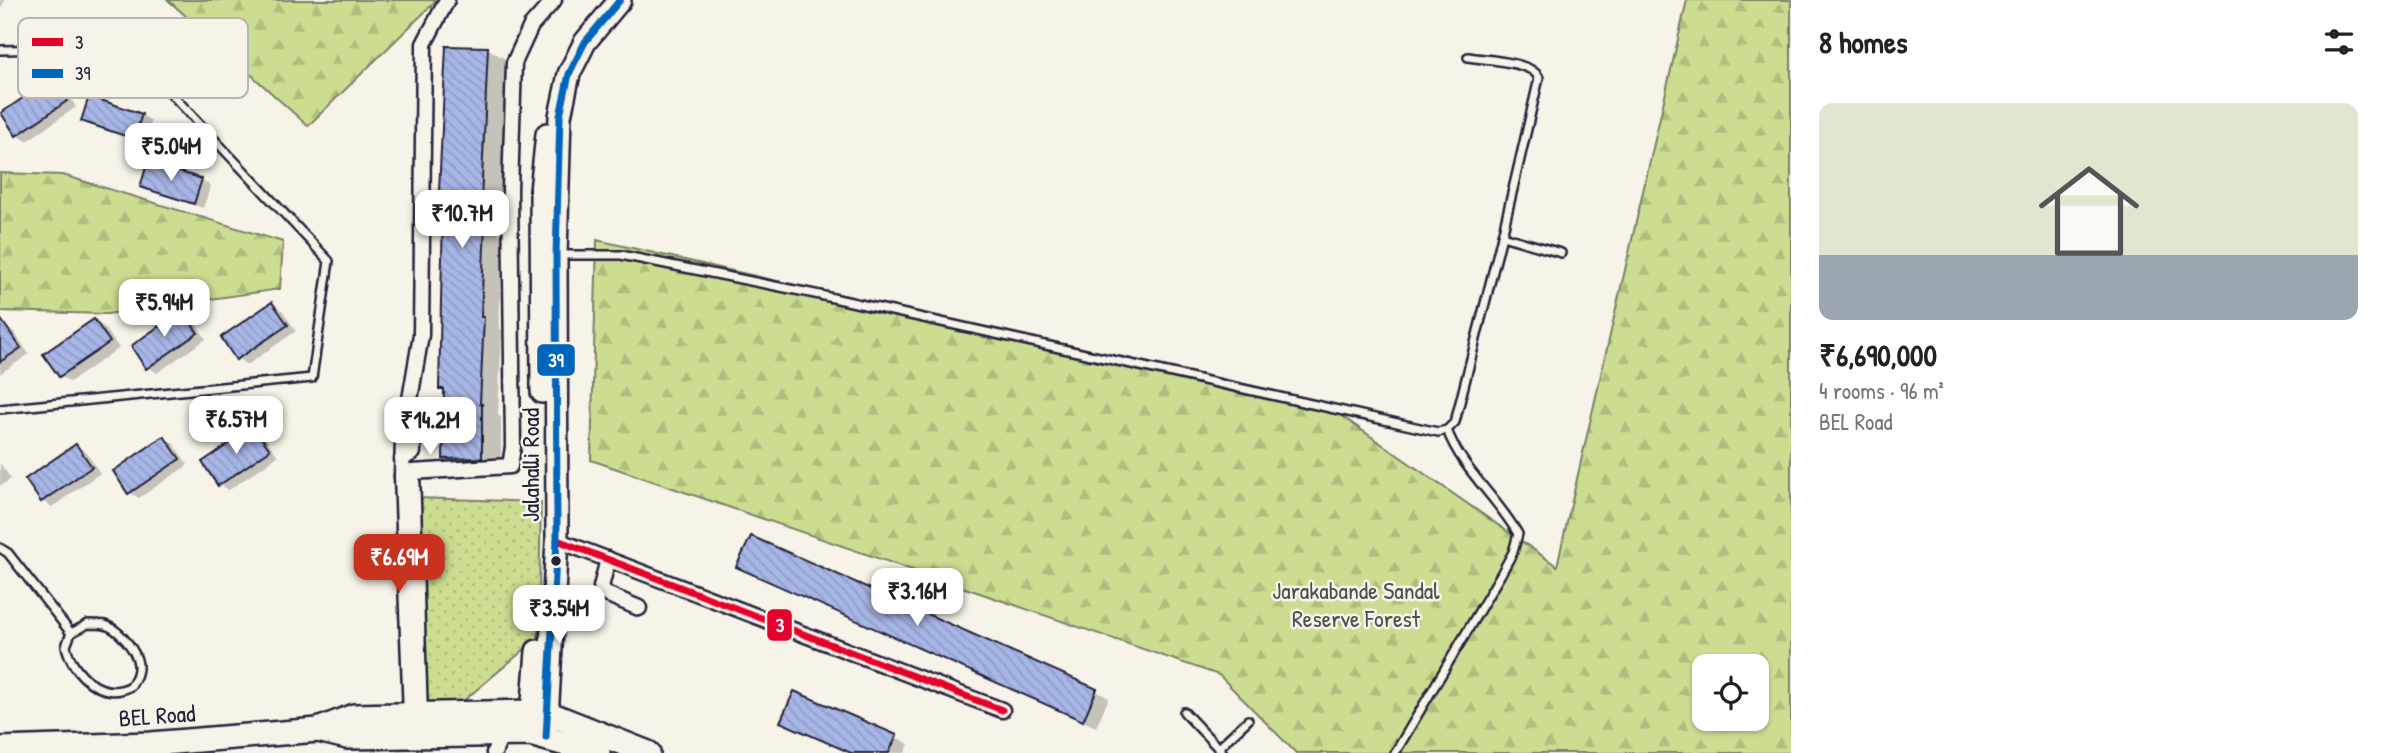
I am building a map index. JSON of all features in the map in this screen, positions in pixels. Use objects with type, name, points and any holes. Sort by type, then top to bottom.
[{"type":"main road","name":"Jalahalli Road","points":[[547,732],[541,191],[548,120],[559,73],[580,37],[612,0]]},
{"type":"main road","name":"Jalahalli Road","points":[[547,732],[557,540],[556,255],[560,116],[569,74],[585,42],[620,0]]},
{"type":"main road","name":"BEL Road","points":[[0,749],[155,749],[318,730],[354,716],[415,715],[547,732],[598,753]]},
{"type":"main road","name":"BEL Road","points":[[318,730],[347,737],[498,743],[547,732]]},
{"type":"main road","points":[[547,732],[648,753]]},
{"type":"street","points":[[415,715],[407,474],[402,459],[421,335],[424,44],[447,0]]},
{"type":"street","points":[[407,474],[510,466],[513,447],[510,190],[514,63],[531,26],[554,0]]},
{"type":"street","points":[[402,459],[414,452],[413,430]]},
{"type":"street","points":[[557,540],[1002,710]]},
{"type":"street","points":[[608,559],[601,587],[606,594],[639,608]]},
{"type":"lane","points":[[0,50],[18,50]]},
{"type":"lane","points":[[556,255],[621,255],[814,294],[1438,432],[1447,430],[1455,422],[1539,78],[1536,72],[1527,66],[1468,57]]},
{"type":"lane","points":[[0,409],[312,378],[329,261],[175,98]]},
{"type":"lane","points":[[1502,236],[1561,253]]},
{"type":"lane","points":[[1395,753],[1501,574],[1518,534],[1509,518],[1457,454],[1447,430]]},
{"type":"lane","points":[[0,548],[15,562],[71,633]]},
{"type":"lane","points":[[88,624],[106,625],[118,632],[132,649],[138,662],[137,674],[131,686],[112,693],[100,689],[77,670],[66,646],[71,633],[88,624]]},
{"type":"lane","points":[[1184,712],[1220,750],[1248,720]]},
{"type":"green space","points":[[168,0],[437,0],[308,126],[248,72],[248,18],[188,18]]},
{"type":"green space","name":"Jarakabande Sandal Reserve Forest","points":[[1687,0],[1791,0],[1791,753],[1296,753],[1219,675],[591,460],[597,240],[1327,406],[1557,566]]},
{"type":"green space","points":[[0,173],[63,175],[283,242],[280,289],[107,314],[0,311]]},
{"type":"green space","points":[[416,498],[541,502],[538,638],[449,713],[425,714]]},
{"type":"building","points":[[446,46],[488,47],[480,224],[485,224],[481,317],[484,317],[480,404],[482,458],[443,459],[444,389],[439,389],[443,213],[438,212]]},
{"type":"building","points":[[23,98],[65,98],[67,101],[16,136],[1,113]]},
{"type":"building","points":[[88,98],[142,114],[134,139],[81,121]]},
{"type":"building","points":[[148,161],[202,179],[194,204],[140,187]]},
{"type":"building","points":[[272,302],[288,325],[236,360],[221,337]]},
{"type":"building","points":[[182,310],[198,333],[146,369],[131,346]]},
{"type":"building","points":[[0,318],[21,348],[0,362]]},
{"type":"building","points":[[94,319],[110,342],[59,377],[43,354]]},
{"type":"building","points":[[254,427],[270,450],[218,486],[202,462]]},
{"type":"building","points":[[164,436],[180,459],[128,494],[113,471]]},
{"type":"building","points":[[76,444],[92,467],[41,502],[25,479]]},
{"type":"building","points":[[751,536],[1097,689],[1083,721],[736,567]]},
{"type":"building","points":[[794,691],[897,735],[889,753],[851,753],[780,722]]},
{"type":"transit line","name":"39","points":[[546,737],[557,540],[556,255],[560,116],[569,74],[585,42],[620,0]]},
{"type":"transit line","name":"3","points":[[557,540],[1002,710]]}]
